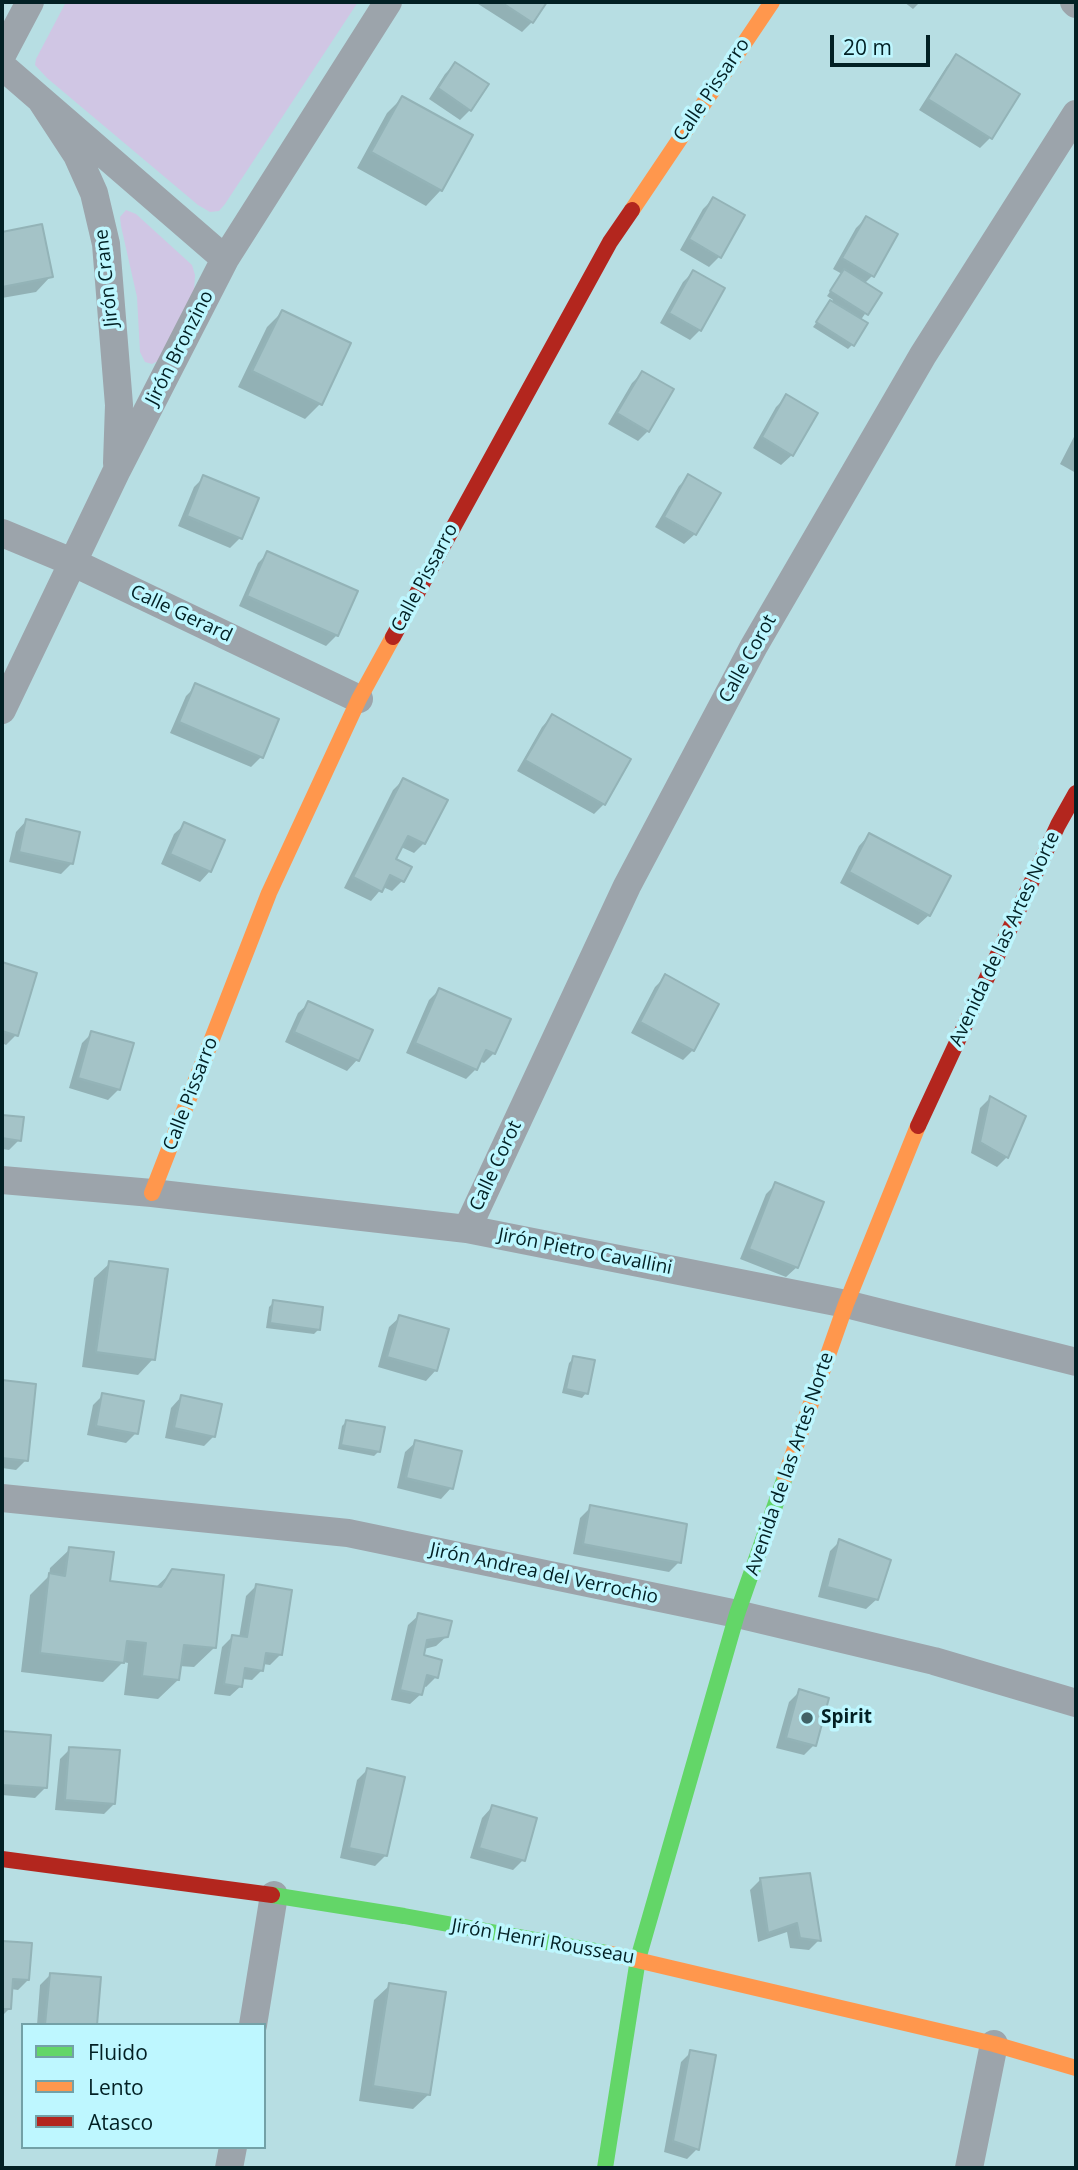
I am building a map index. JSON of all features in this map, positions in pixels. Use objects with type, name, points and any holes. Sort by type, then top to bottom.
[{"type":"street","points":[[2,55],[30,2]]},
{"type":"street","name":"Jirón Bronzino","points":[[2,710],[117,470],[225,259],[388,2]]},
{"type":"street","name":"Calle Pissarro","points":[[152,1192],[269,893],[359,699],[610,242],[772,2]]},
{"type":"street","name":"Jirón Crane","points":[[2,66],[225,259]]},
{"type":"street","name":"Jirón Crane","points":[[41,100],[77,155],[94,193],[106,244],[118,405],[117,470]]},
{"type":"street","name":"Calle Corot","points":[[467,1229],[627,886],[754,646],[923,355],[1076,114]]},
{"type":"street","name":"Calle Gerard","points":[[2,533],[72,562],[359,699]]},
{"type":"street","name":"Avenida de las Artes Norte","points":[[605,2168],[638,1959],[737,1614],[846,1304],[918,1126],[1058,825],[1076,793]]},
{"type":"street","name":"Jirón Pietro Cavallini","points":[[2,1180],[152,1192],[467,1229],[846,1304],[1076,1362]]},
{"type":"street","name":"Jirón Andrea del Verrochio","points":[[2,1498],[348,1533],[737,1614],[934,1661],[1076,1703]]},
{"type":"street","name":"Jirón Henri Rousseau","points":[[2,1859],[274,1895],[638,1959],[994,2044],[1076,2068]]},
{"type":"street","points":[[253,2023],[274,1895]]},
{"type":"street","points":[[969,2168],[994,2044]]},
{"type":"street","points":[[229,2168],[233,2149]]},
{"type":"shaded area","points":[[66,2],[358,2],[225,204],[219,211],[210,212],[198,205],[35,65]]},
{"type":"shaded area","points":[[126,210],[136,214],[192,265],[195,275],[194,293],[160,360],[152,364],[145,362],[140,352],[137,297],[120,217]]},
{"type":"building","points":[[501,2],[547,2],[533,23]]},
{"type":"building","points":[[956,54],[1020,94],[992,139],[928,99]]},
{"type":"building","points":[[455,62],[489,84],[471,111],[438,88]]},
{"type":"building","points":[[402,96],[473,135],[442,191],[371,152]]},
{"type":"building","points":[[713,197],[745,215],[721,258],[689,239]]},
{"type":"building","points":[[866,216],[898,234],[874,277],[842,258]]},
{"type":"building","points":[[42,224],[53,277],[2,287],[2,232]]},
{"type":"building","points":[[844,269],[882,293],[868,315],[830,291]]},
{"type":"building","points":[[693,270],[725,288],[701,331],[669,313]]},
{"type":"building","points":[[830,300],[868,323],[854,346],[816,322]]},
{"type":"building","points":[[282,310],[351,343],[322,405],[252,371]]},
{"type":"building","points":[[642,371],[674,389],[649,432],[617,413]]},
{"type":"building","points":[[786,394],[818,413],[793,456],[762,437]]},
{"type":"building","points":[[688,474],[721,493],[696,535],[664,517]]},
{"type":"building","points":[[203,475],[259,498],[242,539],[187,516]]},
{"type":"building","points":[[267,551],[358,591],[338,636],[247,596]]},
{"type":"building","points":[[195,683],[279,719],[263,758],[179,722]]},
{"type":"building","points":[[552,714],[631,759],[605,805],[525,760]]},
{"type":"building","points":[[403,778],[448,800],[425,844],[408,836],[396,859],[412,867],[404,882],[390,875],[382,892],[353,877]]},
{"type":"building","points":[[26,819],[80,832],[73,864],[19,852]]},
{"type":"building","points":[[184,822],[225,840],[211,872],[170,854]]},
{"type":"building","points":[[869,833],[951,876],[930,916],[849,872]]},
{"type":"building","points":[[2,962],[37,973],[18,1036],[2,1031]]},
{"type":"building","points":[[665,974],[719,1004],[694,1051],[640,1022]]},
{"type":"building","points":[[439,988],[511,1019],[495,1054],[486,1050],[477,1070],[415,1043]]},
{"type":"building","points":[[308,1001],[373,1030],[359,1061],[294,1032]]},
{"type":"building","points":[[91,1031],[134,1043],[120,1090],[78,1078]]},
{"type":"building","points":[[990,1096],[1026,1116],[1008,1158],[980,1142]]},
{"type":"building","points":[[2,1115],[24,1117],[21,1141],[2,1138]]},
{"type":"building","points":[[775,1182],[824,1202],[798,1268],[749,1249]]},
{"type":"building","points":[[109,1261],[168,1269],[155,1360],[96,1352]]},
{"type":"building","points":[[273,1300],[323,1307],[320,1330],[270,1323]]},
{"type":"building","points":[[399,1315],[449,1329],[437,1371],[387,1357]]},
{"type":"building","points":[[573,1356],[595,1360],[588,1394],[566,1389]]},
{"type":"building","points":[[2,1380],[36,1384],[28,1461],[2,1458]]},
{"type":"building","points":[[102,1393],[144,1401],[138,1434],[96,1426]]},
{"type":"building","points":[[181,1395],[222,1404],[215,1437],[174,1428]]},
{"type":"building","points":[[346,1420],[385,1427],[380,1452],[341,1445]]},
{"type":"building","points":[[415,1440],[462,1451],[453,1489],[406,1478]]},
{"type":"building","points":[[590,1505],[687,1524],[681,1563],[583,1544]]},
{"type":"building","points":[[839,1539],[891,1560],[878,1600],[827,1587]]},
{"type":"building","points":[[69,1547],[114,1552],[110,1581],[161,1587],[172,1569],[224,1575],[216,1648],[184,1645],[179,1680],[142,1676],[146,1643],[127,1641],[124,1663],[40,1653],[49,1573],[65,1576]]},
{"type":"building","points":[[256,1584],[292,1590],[282,1655],[266,1653],[263,1671],[245,1668],[242,1687],[224,1684],[232,1635],[247,1637]]},
{"type":"building","points":[[418,1613],[452,1621],[448,1637],[427,1640],[424,1655],[442,1660],[438,1678],[427,1675],[422,1695],[400,1690]]},
{"type":"building","name":"Spirit","points":[[799,1689],[829,1698],[816,1746],[786,1738]]},
{"type":"building","points":[[2,1731],[51,1735],[47,1788],[2,1785]]},
{"type":"building","points":[[69,1747],[120,1750],[115,1804],[65,1800]]},
{"type":"building","points":[[367,1768],[405,1777],[387,1856],[349,1848]]},
{"type":"building","points":[[492,1805],[537,1818],[525,1861],[479,1848]]},
{"type":"building","points":[[810,1873],[821,1941],[800,1938],[797,1923],[768,1933],[760,1878]]},
{"type":"building","points":[[2,1941],[32,1943],[29,1980],[13,1979],[11,2009],[2,2009]]},
{"type":"building","points":[[50,1973],[101,1977],[97,2023],[45,2023]]},
{"type":"building","points":[[389,1983],[446,1992],[430,2095],[373,2086]]},
{"type":"building","points":[[690,2050],[716,2055],[699,2150],[673,2141]]},
{"type":"traffic: fast","points":[[605,2168],[638,1959],[737,1614],[785,1477]]},
{"type":"traffic: fast","points":[[272,1895],[607,1953]]},
{"type":"traffic: slow","points":[[632,210],[772,2]]},
{"type":"traffic: slow","points":[[152,1193],[269,893],[359,699],[393,637]]},
{"type":"traffic: slow","points":[[785,1477],[846,1304],[918,1126]]},
{"type":"traffic: slow","points":[[607,1953],[994,2044],[1076,2068]]},
{"type":"traffic: jam","points":[[393,637],[610,242],[632,210]]},
{"type":"traffic: jam","points":[[918,1126],[1058,825],[1076,793]]},
{"type":"traffic: jam","points":[[2,1859],[272,1895]]},
{"type":"place","name":"Spirit","points":[[807,1718]]}]
